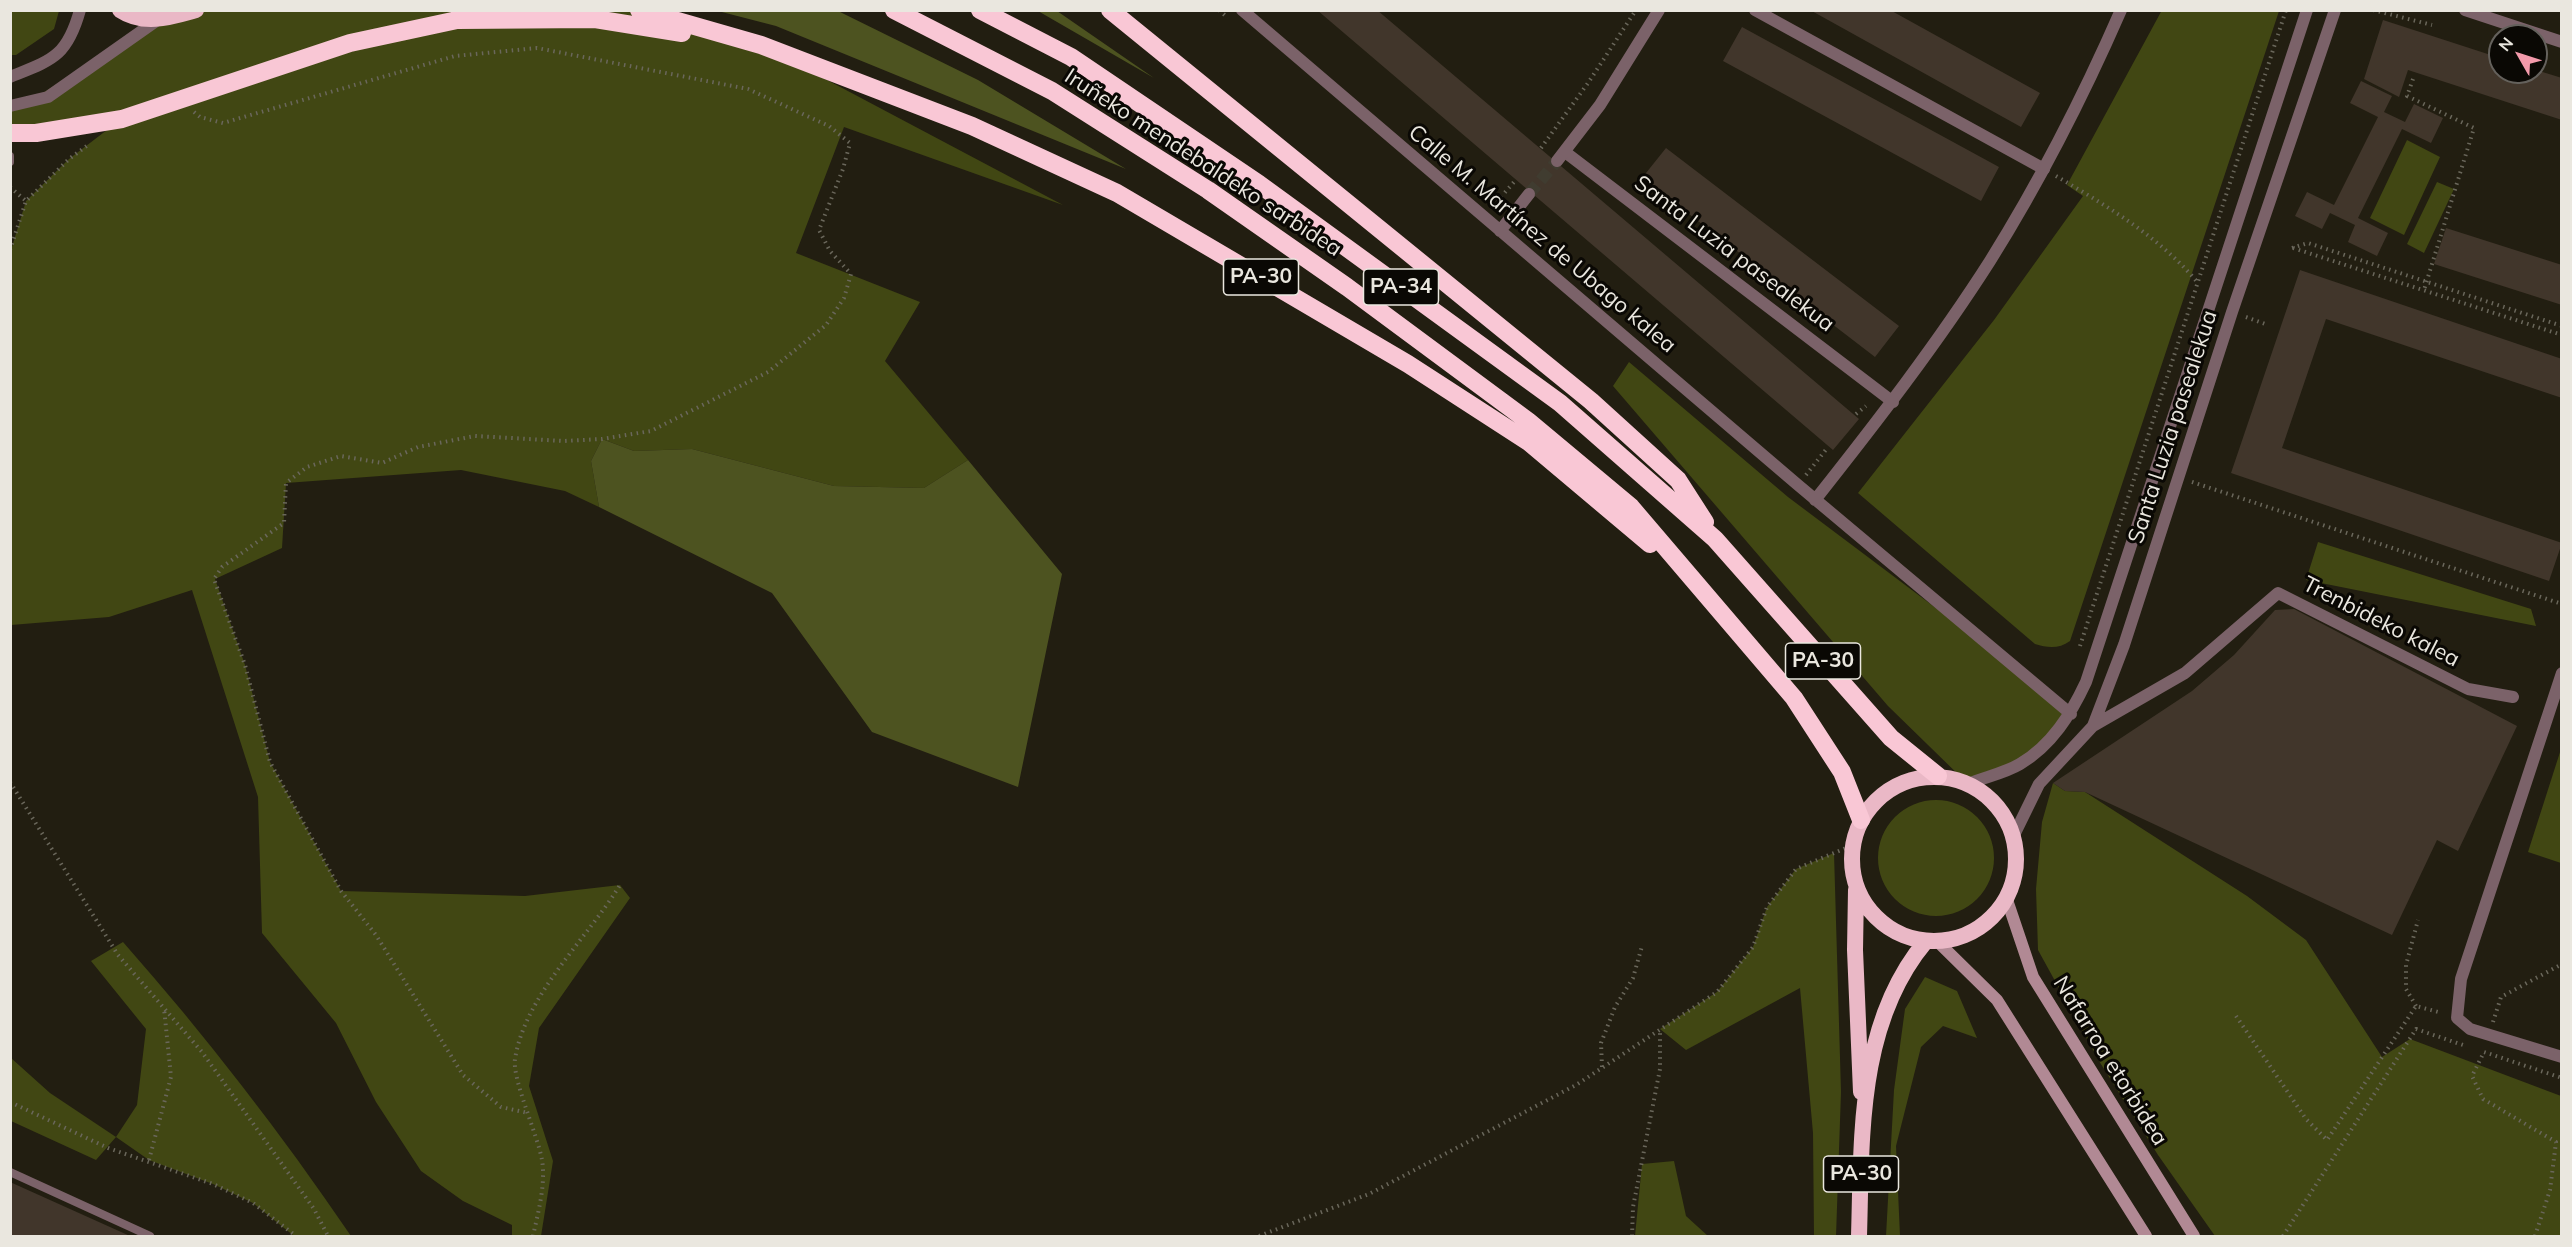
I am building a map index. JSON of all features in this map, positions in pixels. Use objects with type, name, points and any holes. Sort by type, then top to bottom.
[{"type":"highway","points":[[120,10],[126,15],[156,21],[196,10]]},
{"type":"highway","name":"PA-30","points":[[639,10],[761,45],[972,126],[1117,193],[1408,364],[1530,443],[1623,519],[1709,598],[1794,698],[1842,772],[1862,820]]},
{"type":"highway","name":"Iruñeko mendebaldeko sarbidea","points":[[894,10],[1053,92],[1208,190],[1347,287],[1528,421],[1631,507],[1709,598]]},
{"type":"highway","name":"Iruñeko mendebaldeko sarbidea","points":[[980,10],[1071,57],[1259,184],[1560,403],[1716,539]]},
{"type":"highway","name":"PA-30","points":[[1098,10],[1195,80]]},
{"type":"highway","name":"PA-30","points":[[1110,10],[1591,401],[1678,480],[1716,539],[1891,738],[1938,776]]},
{"type":"highway","points":[[10,133],[36,133],[122,119],[350,43],[457,20],[595,19],[761,45]]},
{"type":"highway","name":"PA-30","points":[[1856,888],[1867,909],[1884,925],[1900,935],[1932,942],[1965,936],[1989,921],[2007,900],[2015,879],[2017,857],[2014,835],[2004,813],[1988,796],[1968,783],[1938,776],[1915,779],[1893,787],[1875,801],[1862,820],[1853,845],[1851,865],[1856,888],[1858,1062],[1863,1111]]},
{"type":"highway","name":"PA-30","points":[[1859,1236],[1863,1111],[1876,1033],[1906,965],[1932,942]]},
{"type":"main road","name":"Nafarroa etorbidea","points":[[2007,900],[2033,977],[2194,1236]]},
{"type":"main road","points":[[1932,942],[1997,1000],[2146,1236]]},
{"type":"street","points":[[10,77],[55,58],[75,29],[80,10]]},
{"type":"street","name":"Calle M. Martínez de Ubago kalea","points":[[1242,10],[1815,500],[2071,714]]},
{"type":"street","name":"Santa Luzia pasealekua","points":[[1659,10],[1600,105],[1561,156],[1893,402]]},
{"type":"street","points":[[1755,10],[2044,169]]},
{"type":"street","points":[[1815,500],[1893,402],[1990,261],[2044,169],[2096,68],[2121,10]]},
{"type":"street","name":"Santa Luzia pasealekua","points":[[1968,783],[2020,765],[2050,739],[2071,714],[2090,670],[2307,10]]},
{"type":"street","name":"Santa Luzia pasealekua","points":[[2014,835],[2039,784],[2093,726],[2124,645],[2335,10]]},
{"type":"street","points":[[2465,10],[2562,42]]},
{"type":"street","points":[[10,106],[48,97],[156,21]]},
{"type":"street","points":[[1500,231],[1529,194]]},
{"type":"street","name":"Trenbideko kalea","points":[[2093,726],[2185,674],[2278,593],[2468,689],[2514,697]]},
{"type":"street","points":[[2562,673],[2461,979],[2457,1018],[2470,1029],[2562,1057]]},
{"type":"lane","points":[[10,156],[10,162]]},
{"type":"lane","points":[[10,1172],[150,1236]]},
{"type":"path","points":[[1541,148],[1588,83],[1636,10]]},
{"type":"path","name":"Santa Luzia pasealekua","points":[[2080,652],[2080,640],[2286,10]]},
{"type":"path","points":[[2373,10],[2432,25]]},
{"type":"path","points":[[180,100],[200,117],[223,123],[455,56],[537,48],[748,89],[829,126],[850,143],[843,169],[819,230],[830,251],[851,274],[844,298],[826,325],[768,372],[651,431],[602,439],[564,441],[475,436],[418,447],[382,463],[341,456],[307,467],[286,483],[284,523],[222,567],[214,579],[245,664],[270,762],[342,891],[376,935],[463,1075],[501,1107],[528,1113]]},
{"type":"path","points":[[2413,79],[2407,96],[2474,128],[2424,290]]},
{"type":"path","points":[[10,250],[26,201],[69,159],[95,139]]},
{"type":"path","points":[[2044,169],[2098,201],[2174,255],[2202,289]]},
{"type":"path","points":[[1490,211],[1514,182]]},
{"type":"path","points":[[10,187],[26,201]]},
{"type":"path","points":[[2562,326],[2308,243],[2292,248],[2562,335]]},
{"type":"path","points":[[1856,414],[1868,405],[1879,391]]},
{"type":"path","points":[[1804,478],[1828,447]]},
{"type":"path","points":[[2179,478],[2562,604]]},
{"type":"path","points":[[10,782],[118,955],[202,1052],[308,1200],[327,1236]]},
{"type":"path","points":[[1259,1236],[1369,1194],[1576,1085],[1602,1068],[1717,992],[1753,947],[1767,907],[1796,869],[1853,845]]},
{"type":"path","points":[[533,1236],[540,1202],[543,1161],[515,1060],[534,1002],[600,917],[620,885]]},
{"type":"path","points":[[2418,920],[2406,965],[2406,989],[2416,1006],[2457,1018]]},
{"type":"path","points":[[1602,1068],[1600,1043],[1615,1007],[1633,978],[1642,946]]},
{"type":"path","points":[[2535,1236],[2550,1190],[2556,1142],[2483,1099],[2472,1076],[2484,1052],[2501,997],[2562,964]]},
{"type":"path","points":[[2236,1016],[2306,1119],[2327,1140],[2416,1006]]},
{"type":"path","points":[[148,1160],[171,1077],[164,1008]]},
{"type":"path","points":[[1632,1236],[1633,1207],[1660,1069],[1660,1029]]},
{"type":"path","points":[[2283,1236],[2416,1029],[2562,1078]]},
{"type":"path","points":[[10,1102],[108,1148],[213,1184],[253,1203],[296,1236]]},
{"type":"green space","points":[[11,10],[59,11],[54,29],[16,55],[11,55]]},
{"type":"green space","points":[[191,10],[627,11],[761,45],[1063,205],[844,127],[796,253],[920,302],[885,361],[968,460],[924,488],[834,486],[692,449],[634,451],[602,439],[591,461],[599,507],[565,491],[461,470],[286,483],[282,548],[215,579],[245,665],[270,762],[341,891],[525,896],[620,885],[630,898],[539,1028],[529,1086],[553,1161],[541,1236],[512,1236],[512,1225],[463,1201],[421,1171],[376,1102],[336,1023],[262,933],[258,797],[192,590],[109,617],[11,625],[11,250],[26,201],[69,159],[120,120],[11,131],[11,105],[30,101],[156,21]]},
{"type":"green space","points":[[2162,10],[2279,11],[2070,641],[2058,647],[2044,646],[2035,644],[1858,493],[1994,320],[2083,196],[2067,185]]},
{"type":"green space","points":[[718,11],[838,11],[978,80],[1126,169],[776,26]]},
{"type":"green space","points":[[1038,11],[1057,11],[1154,78]]},
{"type":"green space","points":[[2407,140],[2440,157],[2404,235],[2370,218]]},
{"type":"green space","points":[[2437,182],[2454,189],[2424,253],[2407,244]]},
{"type":"green space","points":[[1629,362],[1788,497],[2025,675],[2071,714],[2020,765],[1968,784],[1888,706],[1613,386]]},
{"type":"green space","points":[[602,439],[634,451],[692,449],[834,486],[924,488],[968,460],[1062,574],[1018,787],[872,732],[772,593],[599,507],[591,461]]},
{"type":"green space","points":[[2318,542],[2531,609],[2536,626],[2306,580]]},
{"type":"green space","points":[[2561,749],[2561,863],[2528,852]]},
{"type":"green space","points":[[2053,783],[2065,791],[2085,792],[2247,896],[2306,940],[2382,1057],[2410,1039],[2561,1096],[2561,1236],[2215,1236],[2158,1155],[2099,1061],[2038,950],[2036,889],[2042,822]]},
{"type":"green space","points":[[1936,800],[1958,804],[1977,817],[1990,836],[1994,858],[1990,880],[1977,899],[1958,912],[1936,916],[1914,912],[1895,899],[1882,880],[1878,858],[1882,836],[1895,817],[1914,804]]},
{"type":"green space","points":[[1834,853],[1841,1092],[1836,1236],[1814,1236],[1813,1133],[1800,988],[1686,1050],[1660,1029],[1717,992],[1753,947],[1767,907],[1796,869]]},
{"type":"green space","points":[[123,942],[242,1086],[298,1160],[351,1236],[294,1236],[253,1203],[213,1184],[149,1160],[116,1137],[137,1105],[146,1029],[91,961]]},
{"type":"green space","points":[[1925,977],[1957,991],[1977,1038],[1943,1026],[1921,1047],[1896,1146],[1900,1236],[1886,1236],[1894,1090],[1905,1009]]},
{"type":"green space","points":[[11,1058],[50,1093],[116,1137],[96,1160],[11,1121]]},
{"type":"green space","points":[[1674,1161],[1686,1216],[1708,1236],[1635,1236],[1642,1164]]},
{"type":"building","points":[[1317,10],[1377,10],[1859,419],[1833,450]]},
{"type":"building","points":[[1810,10],[1890,10],[2040,93],[2021,127]]},
{"type":"building","points":[[2383,20],[2488,54],[2488,84],[2548,84],[2548,74],[2562,78],[2562,120],[2408,70],[2399,97],[2364,79]]},
{"type":"building","points":[[1742,27],[1999,167],[1981,201],[1723,61]]},
{"type":"building","points":[[2361,81],[2392,96],[2384,112],[2405,122],[2414,104],[2443,118],[2431,143],[2402,129],[2358,218],[2388,233],[2377,256],[2348,242],[2355,225],[2330,213],[2322,229],[2295,216],[2307,192],[2334,205],[2378,117],[2350,103]]},
{"type":"building","points":[[1666,148],[1899,326],[1875,357],[1642,178]]},
{"type":"building","points":[[2446,228],[2562,265],[2562,305],[2434,264]]},
{"type":"building","points":[[2300,270],[2562,359],[2562,398],[2326,319],[2282,448],[2562,543],[2549,581],[2231,473]]},
{"type":"building","points":[[2294,609],[2517,726],[2458,851],[2437,840],[2392,935],[2085,792],[2065,791],[2053,783],[2192,691],[2234,655],[2275,610]]},
{"type":"building","points":[[10,1182],[130,1236],[10,1236]]},
{"type":"tunnel","points":[[1529,194],[1557,161]]}]
